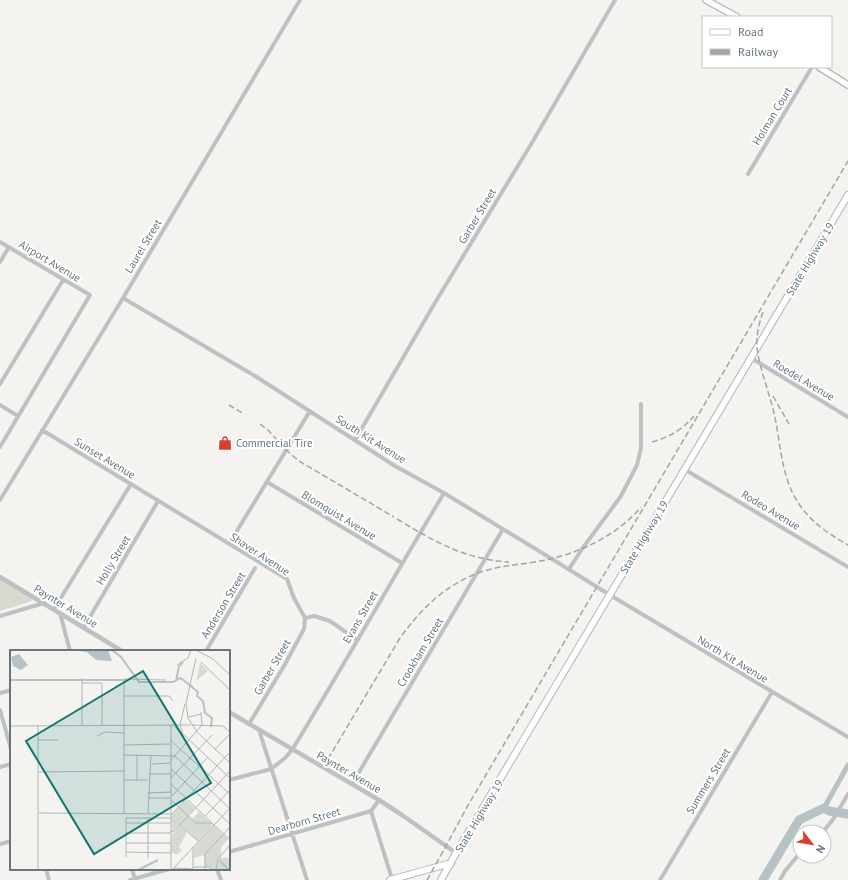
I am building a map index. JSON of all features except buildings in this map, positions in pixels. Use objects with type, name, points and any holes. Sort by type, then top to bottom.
[{"type":"main road","points":[[706,0],[735,16]]},
{"type":"main road","points":[[821,68],[848,85]]},
{"type":"main road","name":"State Highway 19","points":[[441,880],[848,195]]},
{"type":"main road","points":[[391,880],[451,863]]},
{"type":"main road","points":[[446,871],[446,880]]},
{"type":"street","name":"Laurel Street","points":[[0,500],[123,298],[300,0]]},
{"type":"street","name":"Garber Street","points":[[355,440],[436,301],[529,148],[615,0]]},
{"type":"street","name":"Holman Court","points":[[748,174],[811,68]]},
{"type":"street","name":"Airport Avenue","points":[[0,242],[90,295],[18,416]]},
{"type":"street","points":[[0,262],[9,247]]},
{"type":"street","points":[[0,384],[63,280]]},
{"type":"street","name":"South Kit Avenue","points":[[123,298],[248,372],[395,466],[444,493],[569,569],[610,596]]},
{"type":"street","name":"Roedel Avenue","points":[[751,358],[848,417]]},
{"type":"street","points":[[569,569],[621,496],[637,465],[641,448],[641,404]]},
{"type":"street","points":[[0,405],[18,416],[0,447]]},
{"type":"street","points":[[229,544],[310,411]]},
{"type":"street","name":"Sunset Avenue","points":[[42,430],[158,501]]},
{"type":"street","name":"Rodeo Avenue","points":[[684,470],[848,566]]},
{"type":"street","name":"Blomquist Avenue","points":[[267,482],[402,564]]},
{"type":"street","points":[[54,609],[131,484]]},
{"type":"street","name":"Evans Street","points":[[271,769],[285,758],[292,750],[444,493]]},
{"type":"street","name":"Shaver Avenue","points":[[158,501],[286,579],[305,618]]},
{"type":"street","name":"Holly Street","points":[[84,628],[158,501]]},
{"type":"street","name":"Crookham Street","points":[[352,784],[503,529]]},
{"type":"street","name":"Anderson Street","points":[[207,650],[255,568]]},
{"type":"street","name":"Paynter Avenue","points":[[0,577],[120,650]]},
{"type":"street","name":"North Kit Avenue","points":[[610,596],[848,736]]},
{"type":"street","points":[[0,616],[44,603]]},
{"type":"street","points":[[60,613],[70,650]]},
{"type":"street","points":[[305,618],[314,616],[330,621],[357,640]]},
{"type":"street","name":"Garber Street","points":[[249,724],[284,666],[304,629],[305,618]]},
{"type":"street","points":[[0,693],[10,690]]},
{"type":"street","name":"Summers Street","points":[[660,880],[772,692]]},
{"type":"street","points":[[0,710],[10,746]]},
{"type":"street","name":"Paynter Avenue","points":[[230,713],[378,800],[456,853]]},
{"type":"street","points":[[260,730],[307,880]]},
{"type":"street","points":[[0,767],[10,764]]},
{"type":"street","points":[[230,780],[271,769]]},
{"type":"street","points":[[829,824],[848,794]]},
{"type":"street","points":[[378,800],[371,812],[391,880]]},
{"type":"street","name":"Dearborn Street","points":[[230,852],[371,812]]},
{"type":"street","points":[[0,844],[10,841]]},
{"type":"street","points":[[780,880],[792,863]]},
{"type":"street","points":[[46,870],[49,880]]},
{"type":"street","points":[[132,870],[133,880],[166,870]]},
{"type":"street","points":[[217,870],[221,880]]},
{"type":"shaded area","points":[[0,579],[31,598],[32,601],[0,611]]},
{"type":"waterway","points":[[824,808],[848,765]]},
{"type":"waterway","points":[[763,880],[799,820],[824,808],[829,811],[848,814]]},
{"type":"railway","points":[[427,880],[467,807],[848,161]]},
{"type":"railway","points":[[763,312],[758,330],[757,348],[774,413],[782,460],[788,483],[799,504],[809,517],[848,545]]},
{"type":"railway","points":[[773,396],[789,424]]},
{"type":"railway","points":[[229,405],[244,414]]},
{"type":"railway","points":[[652,442],[675,432],[694,416]]},
{"type":"railway","points":[[260,424],[299,461],[394,517]]},
{"type":"railway","points":[[328,759],[400,638],[416,617],[434,600],[454,585],[478,573],[500,567],[549,559],[592,544],[619,528],[641,507]]},
{"type":"railway","points":[[397,519],[424,535],[463,553],[492,560],[509,562]]},
{"type":"place","name":"Commercial Tire","points":[[225,443]]}]
